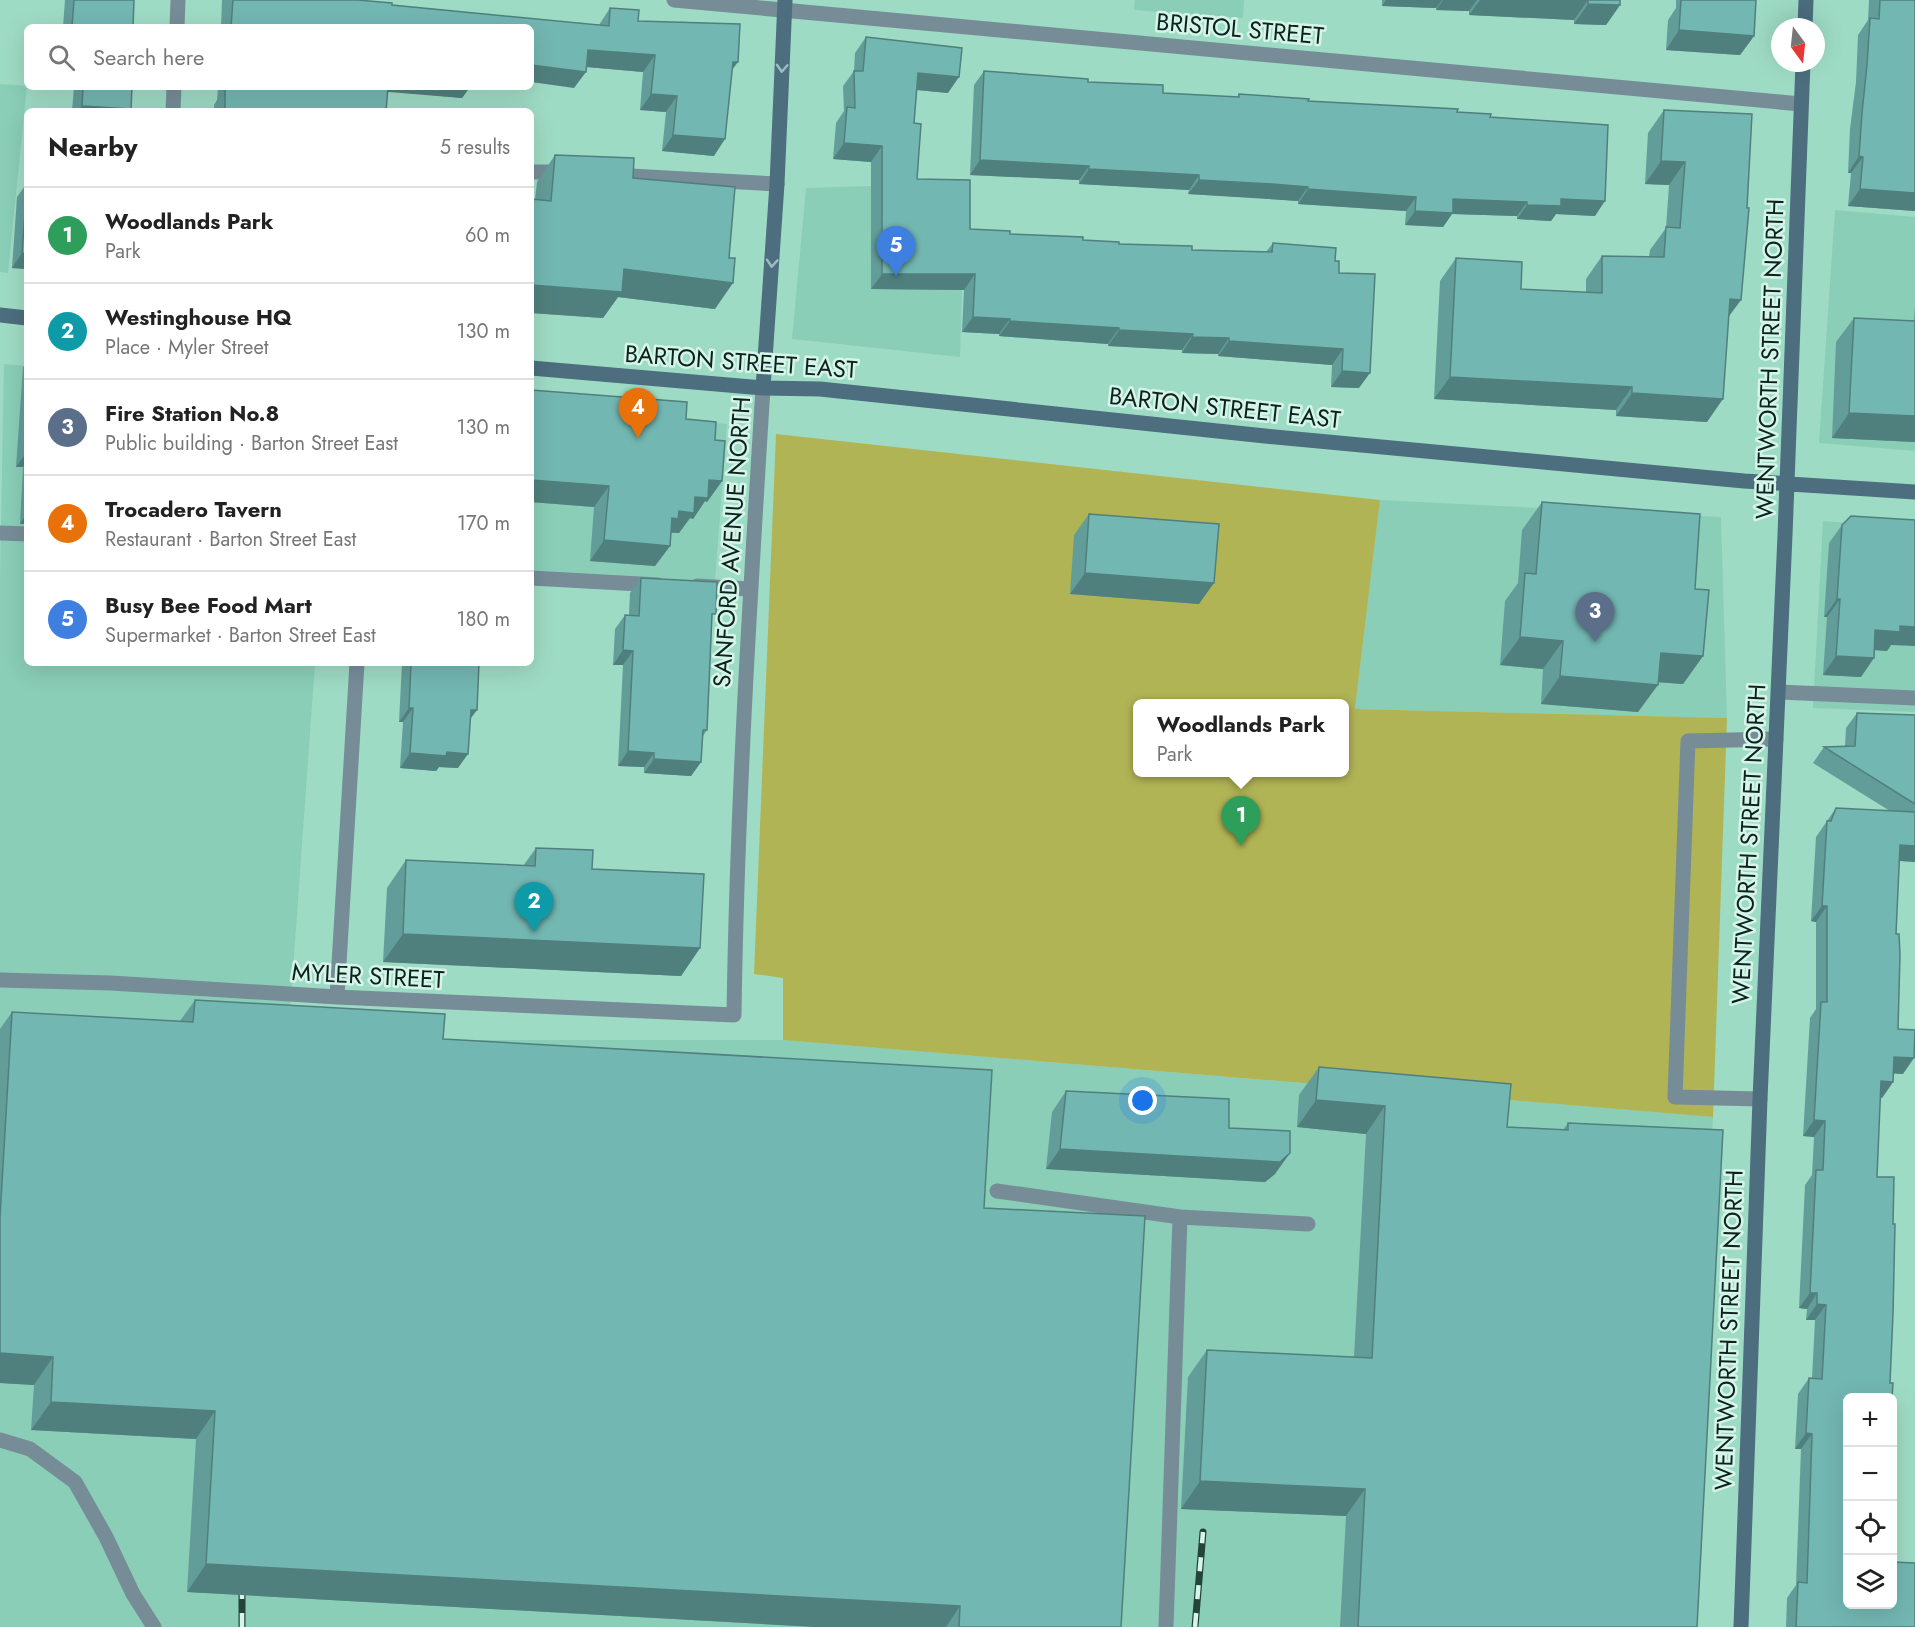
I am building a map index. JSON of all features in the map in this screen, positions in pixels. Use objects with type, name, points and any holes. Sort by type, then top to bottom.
[{"type":"main road","points":[[1805,18],[1806,0]]},
{"type":"main road","name":"SANFORD AVENUE NORTH","points":[[764,388],[777,184],[785,5]]},
{"type":"main road","name":"WENTWORTH STREET NORTH","points":[[1741,1627],[1760,1099],[1779,692],[1803,72]]},
{"type":"main road","points":[[0,315],[24,318]]},
{"type":"main road","name":"BARTON STREET EAST","points":[[534,368],[764,388],[820,389],[1265,436],[1744,481],[1915,492]]},
{"type":"street","points":[[177,24],[178,0]]},
{"type":"street","name":"BRISTOL STREET","points":[[674,0],[785,5],[1802,104]]},
{"type":"street","points":[[173,108],[174,90]]},
{"type":"street","points":[[534,172],[777,184]]},
{"type":"street","name":"SANFORD AVENUE NORTH","points":[[734,1015],[736,882],[750,589],[764,388]]},
{"type":"street","points":[[0,533],[24,534]]},
{"type":"street","points":[[534,578],[750,589]]},
{"type":"street","points":[[337,998],[357,666]]},
{"type":"street","points":[[1779,692],[1915,698]]},
{"type":"street","points":[[1760,1099],[1675,1098],[1688,741],[1776,739]]},
{"type":"street","name":"MYLER STREET","points":[[0,980],[111,983],[337,998],[734,1015]]},
{"type":"street","points":[[997,1191],[1180,1217],[1308,1224]]},
{"type":"street","points":[[1166,1627],[1180,1217]]},
{"type":"street","points":[[0,1440],[30,1449],[75,1482],[154,1627]]},
{"type":"shaded area","points":[[1135,0],[1244,0],[1243,18],[1134,10]]},
{"type":"shaded area","points":[[0,84],[24,86],[24,90],[27,90],[8,273],[0,272]]},
{"type":"shaded area","points":[[966,183],[960,357],[792,339],[806,188]]},
{"type":"shaded area","points":[[1835,210],[1915,217],[1915,451],[1819,443]]},
{"type":"shaded area","points":[[4,364],[24,366],[24,666],[315,666],[288,1040],[783,1040],[1713,1117],[1690,1627],[0,1627],[0,577]]},
{"type":"shaded area","points":[[534,408],[727,424],[715,581],[534,576]]},
{"type":"shaded area","points":[[776,434],[1380,500],[1355,709],[1727,718],[1713,1117],[783,1040],[783,978],[754,974]]},
{"type":"shaded area","points":[[1380,500],[1721,517],[1727,718],[1355,709]]},
{"type":"shaded area","points":[[1823,521],[1915,528],[1915,712],[1813,708]]},
{"type":"building","points":[[74,0],[134,0],[133,24],[72,24]]},
{"type":"building","points":[[233,0],[358,0],[609,26],[610,8],[639,10],[638,21],[740,24],[738,62],[733,62],[725,139],[673,135],[677,96],[651,94],[655,55],[588,50],[586,72],[534,65],[534,24],[231,24]]},
{"type":"building","points":[[1588,0],[1620,0],[1620,5],[1588,4]]},
{"type":"building","points":[[1681,0],[1756,0],[1754,36],[1679,30]]},
{"type":"building","points":[[1880,0],[1915,0],[1915,193],[1860,189],[1863,157],[1859,156],[1870,18],[1879,19]]},
{"type":"building","points":[[866,37],[962,48],[959,77],[918,73],[914,123],[921,124],[917,179],[970,180],[970,229],[1010,231],[1010,234],[1083,237],[1083,240],[1119,242],[1119,244],[1192,246],[1192,250],[1272,252],[1273,243],[1336,248],[1335,261],[1339,261],[1339,273],[1375,274],[1370,373],[1342,371],[1343,349],[1229,341],[1229,338],[1192,337],[1193,334],[973,317],[975,274],[882,274],[882,146],[844,143],[847,107],[855,108],[854,71],[863,71]]},
{"type":"building","points":[[984,71],[1088,79],[1088,82],[1163,85],[1163,93],[1239,97],[1239,94],[1309,99],[1308,101],[1458,109],[1457,112],[1491,114],[1490,117],[1608,125],[1605,201],[1561,199],[1561,206],[1453,199],[1453,213],[1415,211],[1416,197],[1199,180],[1199,175],[980,160]]},
{"type":"building","points":[[83,90],[132,90],[131,108],[82,106]]},
{"type":"building","points":[[225,90],[388,90],[386,108],[225,108]]},
{"type":"building","points":[[1664,110],[1752,114],[1747,208],[1749,208],[1741,300],[1730,299],[1723,399],[1632,393],[1632,387],[1450,377],[1456,258],[1522,262],[1521,289],[1602,293],[1602,256],[1664,257],[1666,227],[1680,228],[1685,162],[1661,161]]},
{"type":"building","points":[[555,155],[634,158],[633,178],[735,187],[729,258],[735,258],[733,283],[624,269],[622,292],[534,285],[534,199],[551,201]]},
{"type":"building","points":[[24,226],[24,253],[22,253]]},
{"type":"building","points":[[1854,318],[1915,321],[1915,416],[1849,413]]},
{"type":"building","points":[[534,390],[687,402],[686,419],[716,422],[715,440],[725,441],[722,481],[709,480],[708,498],[695,497],[694,513],[679,511],[678,519],[672,518],[670,546],[604,540],[609,486],[534,480]]},
{"type":"building","points":[[1542,502],[1700,514],[1695,589],[1709,590],[1703,656],[1661,653],[1658,685],[1560,676],[1563,641],[1520,637],[1525,573],[1536,574]]},
{"type":"building","points":[[1089,514],[1219,524],[1214,583],[1085,573]]},
{"type":"building","points":[[1851,516],[1915,520],[1915,627],[1900,626],[1900,632],[1875,630],[1874,658],[1836,656],[1842,525]]},
{"type":"building","points":[[641,578],[717,582],[716,614],[712,614],[707,730],[703,730],[701,762],[654,759],[654,753],[628,751],[633,651],[623,650],[625,615],[639,616]]},
{"type":"building","points":[[411,666],[479,666],[477,710],[471,710],[468,754],[447,752],[446,756],[410,753],[413,708],[409,708]]},
{"type":"building","points":[[1857,713],[1915,715],[1915,804],[1824,747],[1855,746]]},
{"type":"building","points":[[1836,808],[1915,812],[1915,846],[1900,845],[1896,934],[1899,934],[1900,955],[1898,1029],[1915,1030],[1914,1058],[1894,1057],[1893,1082],[1881,1081],[1877,1177],[1894,1177],[1893,1224],[1895,1224],[1890,1383],[1893,1383],[1892,1393],[1843,1393],[1843,1609],[1897,1609],[1897,1562],[1915,1563],[1915,1627],[1796,1627],[1798,1582],[1807,1583],[1812,1434],[1806,1433],[1809,1378],[1822,1379],[1826,1305],[1817,1304],[1817,1293],[1810,1293],[1816,1170],[1823,1170],[1825,1121],[1814,1120],[1821,1002],[1827,1002],[1827,906],[1822,906],[1827,821],[1831,821]]},
{"type":"building","points":[[536,848],[593,850],[592,869],[704,874],[700,948],[403,934],[406,860],[535,866]]},
{"type":"building","points":[[195,1000],[445,1014],[443,1039],[992,1070],[984,1208],[1145,1216],[1121,1627],[959,1627],[960,1606],[206,1564],[215,1411],[51,1402],[53,1357],[0,1353],[0,1217],[12,1012],[193,1022]]},
{"type":"building","points":[[1319,1067],[1511,1084],[1507,1127],[1568,1130],[1568,1123],[1723,1130],[1697,1627],[1358,1627],[1365,1489],[1200,1481],[1207,1350],[1372,1358],[1385,1106],[1316,1100]]},
{"type":"building","points":[[1066,1091],[1229,1099],[1229,1128],[1290,1131],[1290,1153],[1280,1162],[1060,1149]]},
{"type":"railway","points":[[1195,1627],[1203,1532]]},
{"type":"railway","points":[[242,1594],[242,1627]]},
{"type":"place","name":"Busy Bee Food Mart","points":[[896,276]]},
{"type":"place","name":"Trocadero Tavern","points":[[638,438]]},
{"type":"place","name":"Fire Station No.8","points":[[1595,642]]},
{"type":"place","name":"Woodlands Park","points":[[1241,846]]},
{"type":"place","name":"Westinghouse HQ","points":[[534,932]]}]
